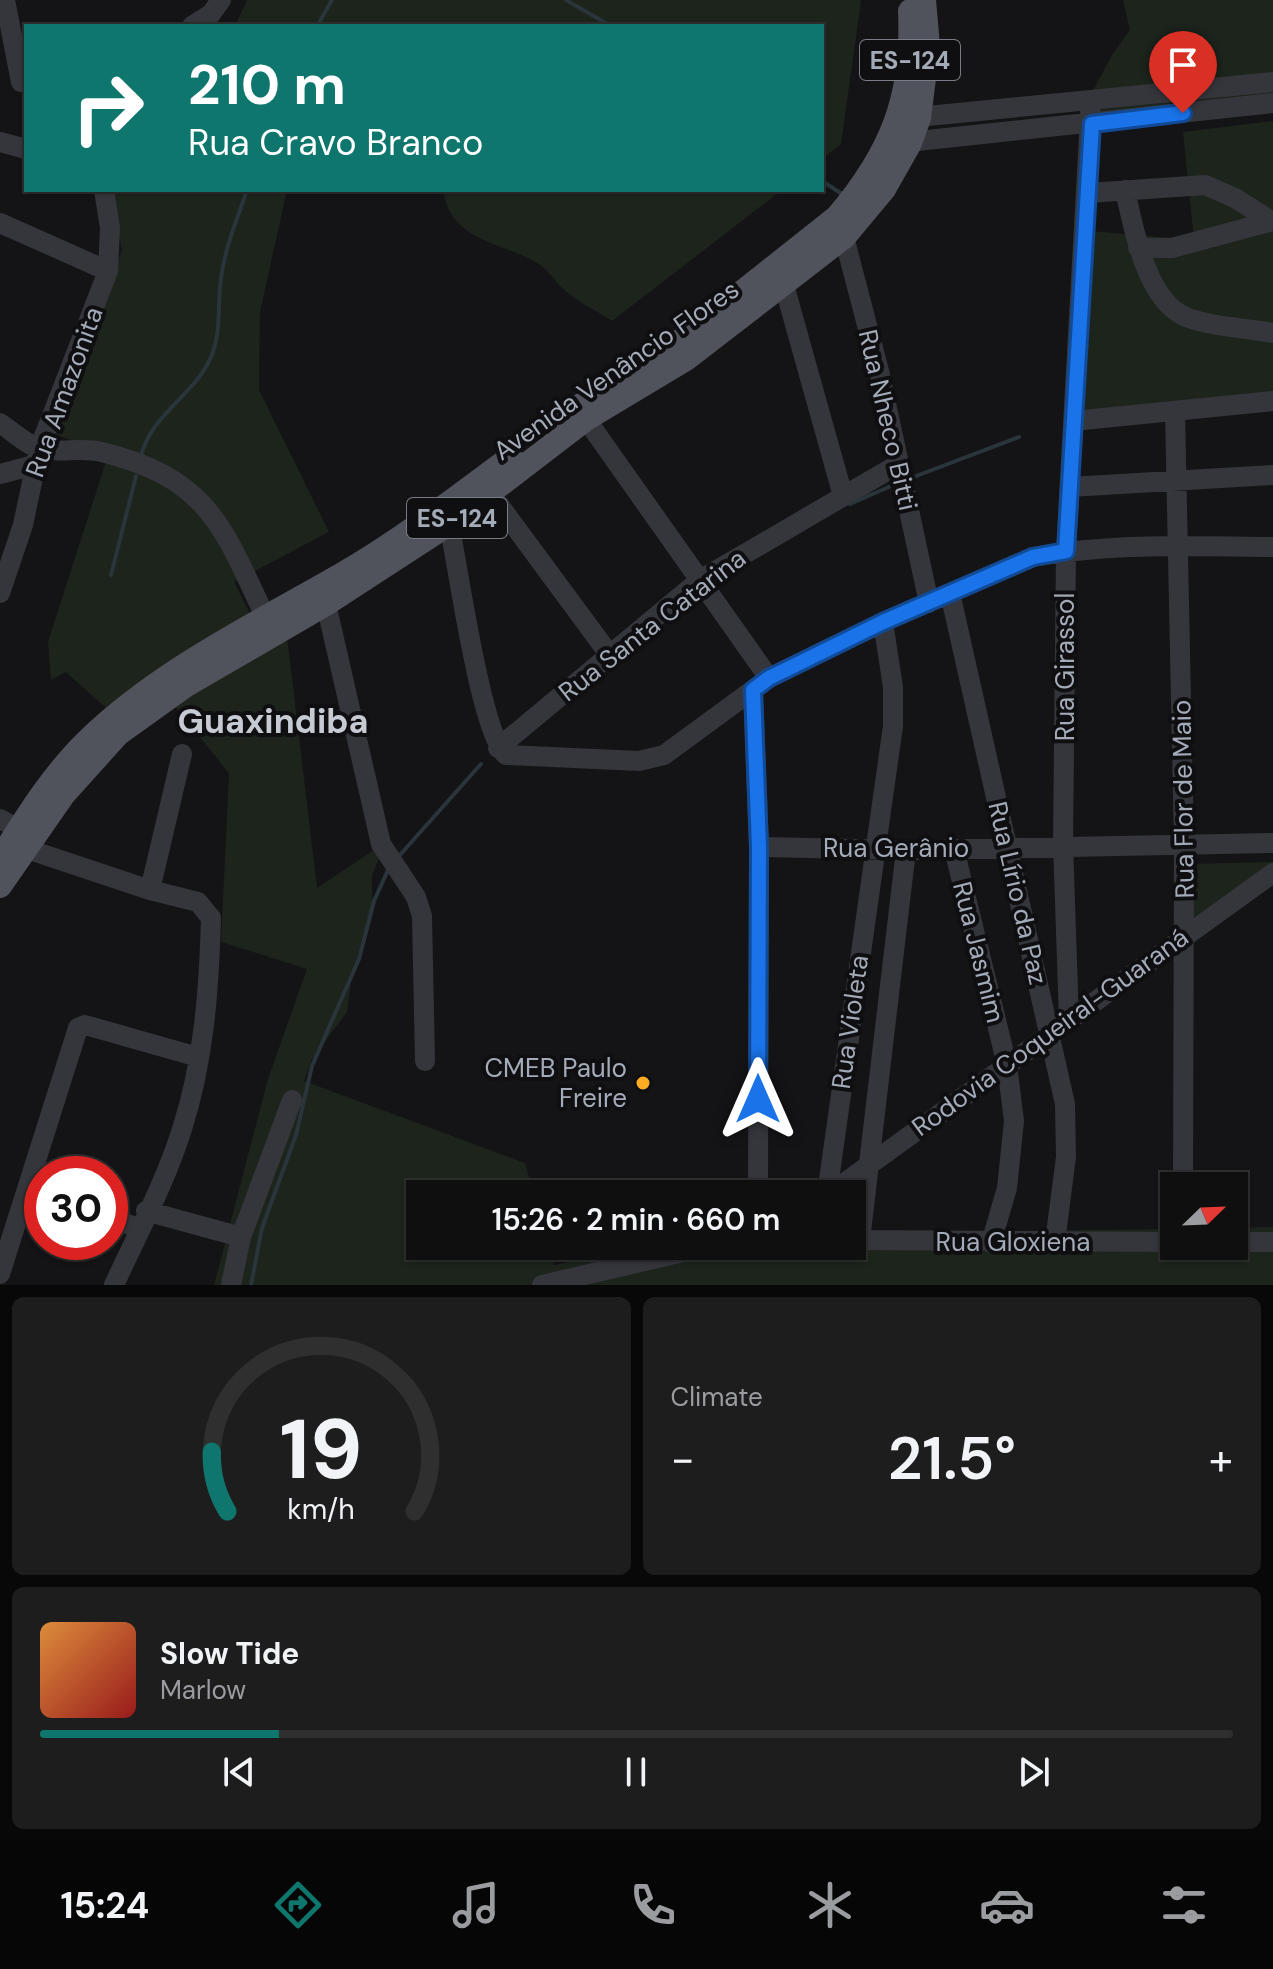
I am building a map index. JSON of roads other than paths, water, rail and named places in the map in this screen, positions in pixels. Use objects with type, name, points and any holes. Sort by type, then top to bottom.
[{"type":"main road","name":"ES-124","points":[[908,118],[909,0]]},
{"type":"main road","name":"ES-124","points":[[900,143],[928,46],[924,0]]},
{"type":"main road","name":"Avenida Venâncio Flores","points":[[0,886],[15,832],[118,734],[185,686],[326,604],[449,524],[586,419],[669,370],[784,285],[844,237],[884,189],[900,143]]},
{"type":"main road","name":"Avenida Venâncio Flores","points":[[0,859],[15,832],[53,780],[108,722],[172,675],[377,551],[472,487],[562,416],[674,346],[837,217],[900,143]]},
{"type":"street","points":[[5,0],[16,83]]},
{"type":"street","points":[[195,24],[211,14],[221,0]]},
{"type":"street","points":[[908,118],[1273,82]]},
{"type":"street","name":"Rua Girassol","points":[[1069,1019],[1063,844],[1066,551],[1091,100]]},
{"type":"street","points":[[900,143],[1273,103]]},
{"type":"street","points":[[0,142],[24,148]]},
{"type":"street","points":[[1088,193],[1205,185],[1235,198],[1272,221]]},
{"type":"street","points":[[1125,190],[1138,248],[1156,287],[1180,314],[1273,333]]},
{"type":"street","name":"Rua Amazonita","points":[[0,593],[23,525],[36,457],[108,271],[110,228],[104,192]]},
{"type":"street","points":[[1138,248],[1172,248],[1272,221]]},
{"type":"street","points":[[0,223],[108,271]]},
{"type":"street","name":"Rua Nheco Bitti","points":[[844,237],[879,371],[929,603]]},
{"type":"street","points":[[784,285],[843,496]]},
{"type":"street","points":[[1073,421],[1273,401]]},
{"type":"street","name":"Rua Flor de Maio","points":[[1175,411],[1185,935],[1183,1172]]},
{"type":"street","points":[[586,419],[700,580],[761,684],[758,1180]]},
{"type":"street","points":[[0,423],[36,457]]},
{"type":"street","points":[[0,474],[36,457],[101,451],[160,474],[198,497],[233,548],[265,616]]},
{"type":"street","name":"Rua Santa Catarina","points":[[498,748],[700,580],[897,465]]},
{"type":"street","points":[[1070,487],[1273,475]]},
{"type":"street","points":[[491,494],[609,654]]},
{"type":"street","points":[[449,524],[486,709],[498,748],[506,755],[639,761],[664,755],[677,747],[761,684],[883,622],[1033,557],[1066,551],[1177,546],[1273,547]]},
{"type":"street","name":"Rua Lírio da Paz","points":[[950,593],[1051,1032],[1067,1133],[1055,1242]]},
{"type":"street","points":[[326,604],[381,844],[416,897],[422,916],[425,1061]]},
{"type":"street","name":"Rua Violeta","points":[[830,1180],[894,704],[883,622]]},
{"type":"street","points":[[150,890],[182,754]]},
{"type":"street","points":[[15,832],[150,890],[198,902],[211,918],[210,968],[198,1057],[181,1132],[114,1285]]},
{"type":"street","name":"Rua Gerânio","points":[[759,847],[906,850],[1063,844],[1273,843]]},
{"type":"street","name":"Rua Jasmim","points":[[954,849],[1007,1065],[1014,1121],[1012,1152],[991,1243]]},
{"type":"street","name":"Rua Violeta","points":[[864,1180],[906,850]]},
{"type":"street","name":"Rodovia Coqueiral-Guaraná","points":[[846,1180],[1273,873]]},
{"type":"street","points":[[44,1156],[73,1036],[85,1025],[198,1057]]},
{"type":"street","points":[[231,1285],[241,1237],[292,1100]]},
{"type":"street","points":[[0,1274],[24,1217]]},
{"type":"street","points":[[128,1219],[241,1237]]},
{"type":"street","name":"Rua Gloxiena","points":[[866,1240],[1160,1242]]},
{"type":"street","points":[[1248,1242],[1273,1242]]},
{"type":"street","points":[[542,1285],[649,1260]]},
{"type":"waterway","points":[[318,24],[332,0]]},
{"type":"waterway","points":[[566,0],[608,24]]},
{"type":"waterway","points":[[824,182],[842,194]]},
{"type":"waterway","points":[[141,456],[154,428],[195,383],[211,357],[218,328],[223,267],[246,192]]},
{"type":"waterway","points":[[911,478],[1019,437]]},
{"type":"waterway","points":[[111,575],[136,476]]},
{"type":"waterway","points":[[850,504],[891,486]]},
{"type":"waterway","points":[[399,856],[481,764]]},
{"type":"waterway","points":[[251,1285],[262,1228],[296,1135],[312,1066],[359,959],[374,901],[388,870]]},
{"type":"place","name":"CMEB Paulo Freire","points":[[643,1083]]},
{"type":"district","name":"Guaxindiba","points":[[273,721]]}]
